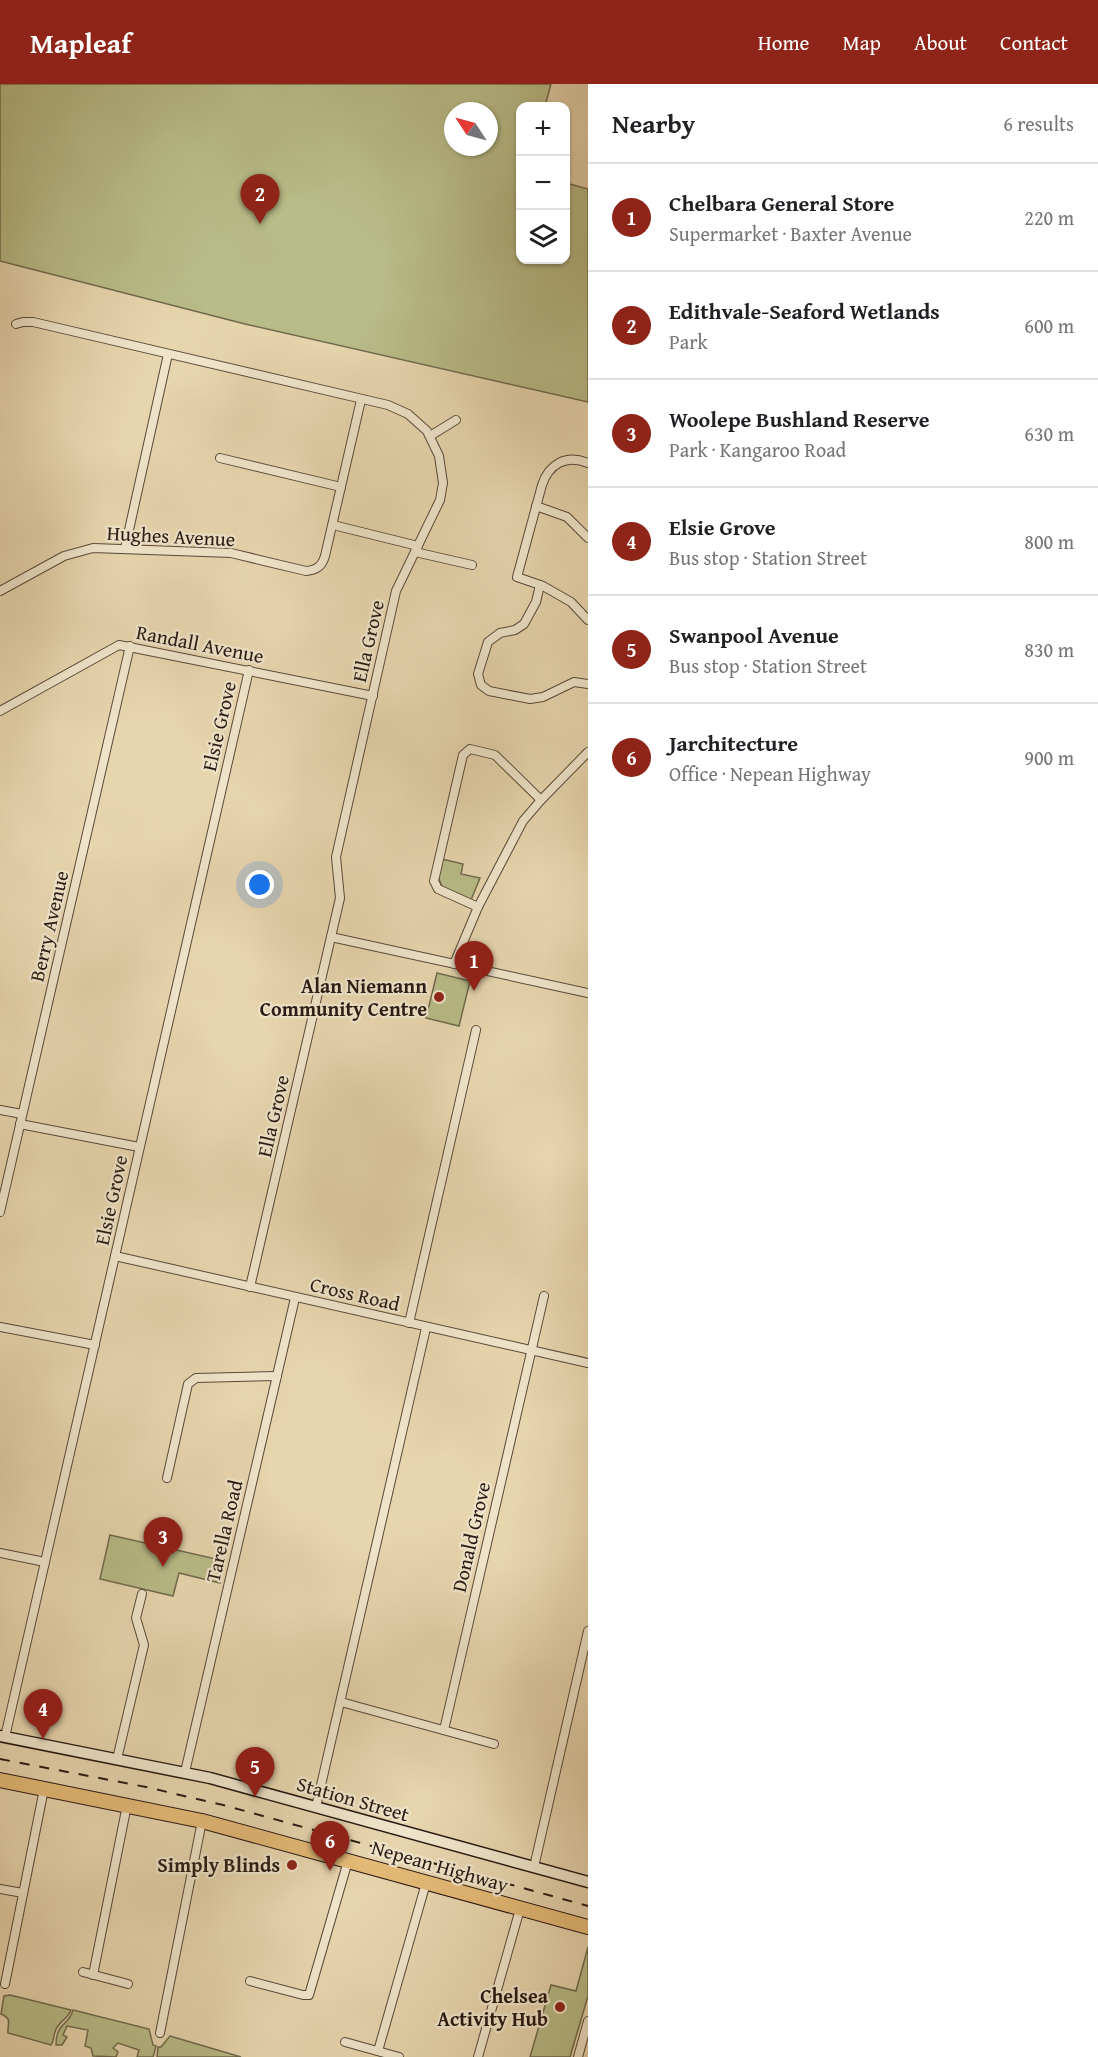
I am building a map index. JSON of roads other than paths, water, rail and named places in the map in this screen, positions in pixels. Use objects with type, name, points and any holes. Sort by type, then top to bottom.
[{"type":"highway","name":"Nepean Highway","points":[[0,1780],[202,1821],[588,1927]]},
{"type":"street","name":"Ella Grove","points":[[16,324],[33,322],[388,405],[408,414],[428,432],[439,456],[443,483],[440,500],[396,591],[336,857],[340,898],[250,1287]]},
{"type":"street","points":[[125,548],[168,354]]},
{"type":"street","name":"Hughes Avenue","points":[[0,591],[64,556],[93,548],[231,553],[306,571],[317,568],[322,564],[333,525],[361,400]]},
{"type":"street","points":[[430,436],[456,420]]},
{"type":"street","points":[[220,458],[341,487]]},
{"type":"street","points":[[588,463],[561,461],[545,477],[517,577],[540,585],[571,602],[588,620]]},
{"type":"street","points":[[536,506],[567,517],[588,538]]},
{"type":"street","points":[[333,525],[472,565]]},
{"type":"street","points":[[540,585],[536,602],[524,624],[515,630],[500,633],[488,642],[478,674],[481,685],[489,691],[530,699],[543,697],[574,682],[588,684]]},
{"type":"street","name":"Randall Avenue","points":[[0,711],[119,645],[373,696]]},
{"type":"street","name":"Berry Avenue","points":[[0,1212],[130,646]]},
{"type":"street","name":"Elsie Grove","points":[[3,1737],[95,1346],[249,670]]},
{"type":"street","points":[[478,908],[438,889],[434,881],[463,754],[471,749],[495,755],[541,800]]},
{"type":"street","points":[[457,964],[478,908],[523,821],[588,752]]},
{"type":"street","points":[[331,937],[588,993]]},
{"type":"street","points":[[409,1323],[476,1030]]},
{"type":"street","points":[[0,1110],[22,1114]]},
{"type":"street","points":[[20,1124],[139,1147]]},
{"type":"street","name":"Cross Road","points":[[115,1256],[588,1363]]},
{"type":"street","name":"Donald Grove","points":[[444,1730],[544,1296]]},
{"type":"street","name":"Tarella Road","points":[[185,1772],[295,1298]]},
{"type":"street","points":[[0,1327],[95,1346]]},
{"type":"street","points":[[316,1807],[426,1328]]},
{"type":"street","points":[[167,1478],[188,1384],[196,1378],[277,1376]]},
{"type":"street","points":[[0,1553],[45,1562]]},
{"type":"street","points":[[117,1759],[144,1645],[136,1618],[142,1594]]},
{"type":"street","points":[[534,1867],[588,1631]]},
{"type":"street","points":[[341,1702],[494,1744]]},
{"type":"street","name":"Station Street","points":[[3,1737],[185,1772],[588,1882]]},
{"type":"street","points":[[5,1984],[44,1789]]},
{"type":"street","points":[[93,1975],[127,1804]]},
{"type":"street","points":[[160,2033],[202,1821]]},
{"type":"street","points":[[250,1981],[303,1995],[310,1994],[348,1861]]},
{"type":"street","points":[[378,2051],[426,1883]]},
{"type":"street","points":[[0,1889],[23,1893]]},
{"type":"street","points":[[478,2057],[520,1909]]},
{"type":"street","points":[[83,1972],[128,1984]]},
{"type":"street","points":[[578,2057],[588,2021]]},
{"type":"street","points":[[345,2042],[399,2057]]},
{"type":"railway","points":[[0,1759],[146,1787],[227,1806],[588,1906]]},
{"type":"place","name":"Edithvale-Seaford Wetlands","points":[[260,224]]},
{"type":"place","name":"Chelbara General Store","points":[[474,991]]},
{"type":"place","name":"Alan Niemann Community Centre","points":[[439,997]]},
{"type":"place","name":"Woolepe Bushland Reserve","points":[[163,1567]]},
{"type":"place","name":"Elsie Grove","points":[[43,1739]]},
{"type":"place","name":"Swanpool Avenue","points":[[255,1797]]},
{"type":"place","name":"Simply Blinds","points":[[292,1865]]},
{"type":"place","name":"Jarchitecture","points":[[330,1871]]},
{"type":"place","name":"Chelsea Activity Hub","points":[[560,2007]]}]
